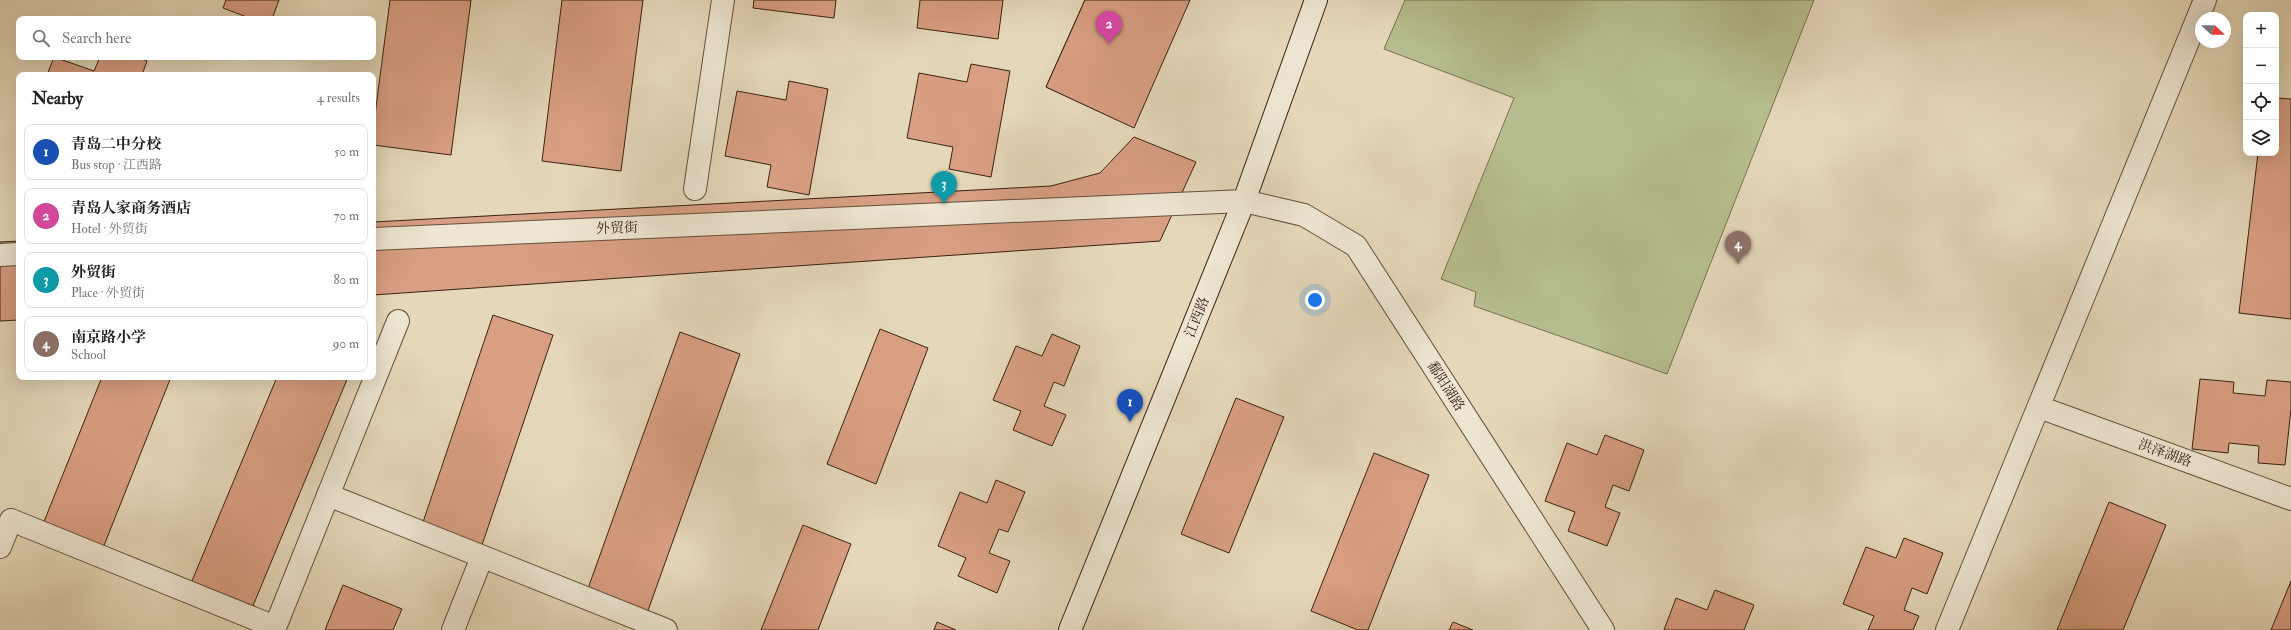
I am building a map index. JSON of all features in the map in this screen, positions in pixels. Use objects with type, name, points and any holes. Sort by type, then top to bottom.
[{"type":"street","points":[[695,189],[723,0]]},
{"type":"street","name":"江西路","points":[[1070,630],[1244,201],[1316,0]]},
{"type":"street","points":[[1947,630],[2205,0]]},
{"type":"street","name":"外贸街","points":[[376,239],[1244,201]]},
{"type":"street","name":"鄱阳湖路","points":[[1244,201],[1304,215],[1356,246],[1603,630]]},
{"type":"street","points":[[0,255],[16,254]]},
{"type":"street","points":[[376,376],[398,321]]},
{"type":"street","points":[[0,547],[11,520],[274,628],[374,380]]},
{"type":"street","name":"洪泽湖路","points":[[2039,407],[2291,499]]},
{"type":"street","points":[[328,495],[666,630]]},
{"type":"street","points":[[453,630],[482,557]]},
{"type":"green space","points":[[1405,0],[1814,0],[1667,374],[1474,306],[1476,292],[1441,279],[1514,98],[1384,49]]},
{"type":"building","points":[[226,0],[279,0],[273,16],[244,16],[223,8]]},
{"type":"building","points":[[390,0],[471,0],[451,155],[376,145],[376,107]]},
{"type":"building","points":[[562,0],[643,0],[621,171],[542,161]]},
{"type":"building","points":[[754,0],[836,0],[834,18],[753,8]]},
{"type":"building","points":[[920,0],[1003,0],[998,39],[917,28]]},
{"type":"building","points":[[1085,0],[1172,0],[1118,120],[1046,87]]},
{"type":"building","points":[[1085,0],[1190,0],[1134,128],[1046,87]]},
{"type":"building","points":[[53,60],[63,60],[94,71],[99,60],[147,61],[143,72],[48,72]]},
{"type":"building","points":[[971,64],[1010,71],[991,177],[949,169],[953,147],[907,138],[919,73],[967,82]]},
{"type":"building","points":[[789,81],[828,89],[809,195],[767,187],[771,165],[725,156],[737,91],[786,100]]},
{"type":"building","points":[[2279,98],[2291,99],[2291,319],[2239,313],[2258,156],[2279,156]]},
{"type":"building","points":[[1134,137],[1196,162],[1160,241],[376,295],[376,222],[1051,186],[1100,173]]},
{"type":"building","points":[[16,241],[16,320],[0,321],[0,242]]},
{"type":"building","points":[[493,315],[553,335],[481,548],[421,528]]},
{"type":"building","points":[[880,329],[928,348],[876,484],[827,464]]},
{"type":"building","points":[[680,332],[740,354],[646,616],[586,594]]},
{"type":"building","points":[[1052,334],[1080,346],[1064,386],[1054,382],[1044,406],[1066,415],[1052,446],[1013,430],[1021,411],[993,400],[1016,346],[1042,356]]},
{"type":"building","points":[[2200,379],[2234,382],[2233,393],[2265,396],[2267,380],[2291,382],[2291,409],[2285,465],[2258,463],[2259,446],[2229,443],[2228,453],[2192,449]]},
{"type":"building","points":[[101,380],[170,380],[103,548],[43,524]]},
{"type":"building","points":[[276,380],[347,380],[250,613],[189,588]]},
{"type":"building","points":[[1236,398],[1284,417],[1229,553],[1181,534]]},
{"type":"building","points":[[1605,435],[1644,450],[1629,491],[1613,485],[1605,507],[1620,513],[1607,546],[1568,531],[1575,512],[1545,501],[1567,443],[1597,455]]},
{"type":"building","points":[[1374,453],[1429,475],[1368,630],[1358,630],[1311,611]]},
{"type":"building","points":[[996,480],[1025,492],[1008,532],[999,529],[989,553],[1010,561],[997,593],[958,576],[966,558],[938,546],[960,492],[987,503]]},
{"type":"building","points":[[2109,502],[2166,525],[2123,630],[2057,630]]},
{"type":"building","points":[[803,525],[851,544],[818,630],[761,630]]},
{"type":"building","points":[[1904,538],[1943,553],[1927,594],[1912,588],[1904,610],[1919,616],[1913,630],[1868,630],[1874,616],[1843,604],[1866,547],[1896,558]]},
{"type":"building","points":[[2291,581],[2291,630],[2271,630]]},
{"type":"building","points":[[343,585],[402,609],[393,630],[325,630]]},
{"type":"building","points":[[1715,590],[1754,605],[1744,630],[1664,630],[1676,598],[1707,610]]},
{"type":"building","points":[[937,622],[956,630],[934,630]]},
{"type":"building","points":[[1453,622],[1473,630],[1449,630]]},
{"type":"place","name":"青岛人家商务酒店","points":[[1109,44]]},
{"type":"place","name":"外贸街","points":[[944,204]]},
{"type":"place","name":"南京路小学","points":[[1738,264]]},
{"type":"place","name":"青岛二中分校","points":[[1130,422]]}]
